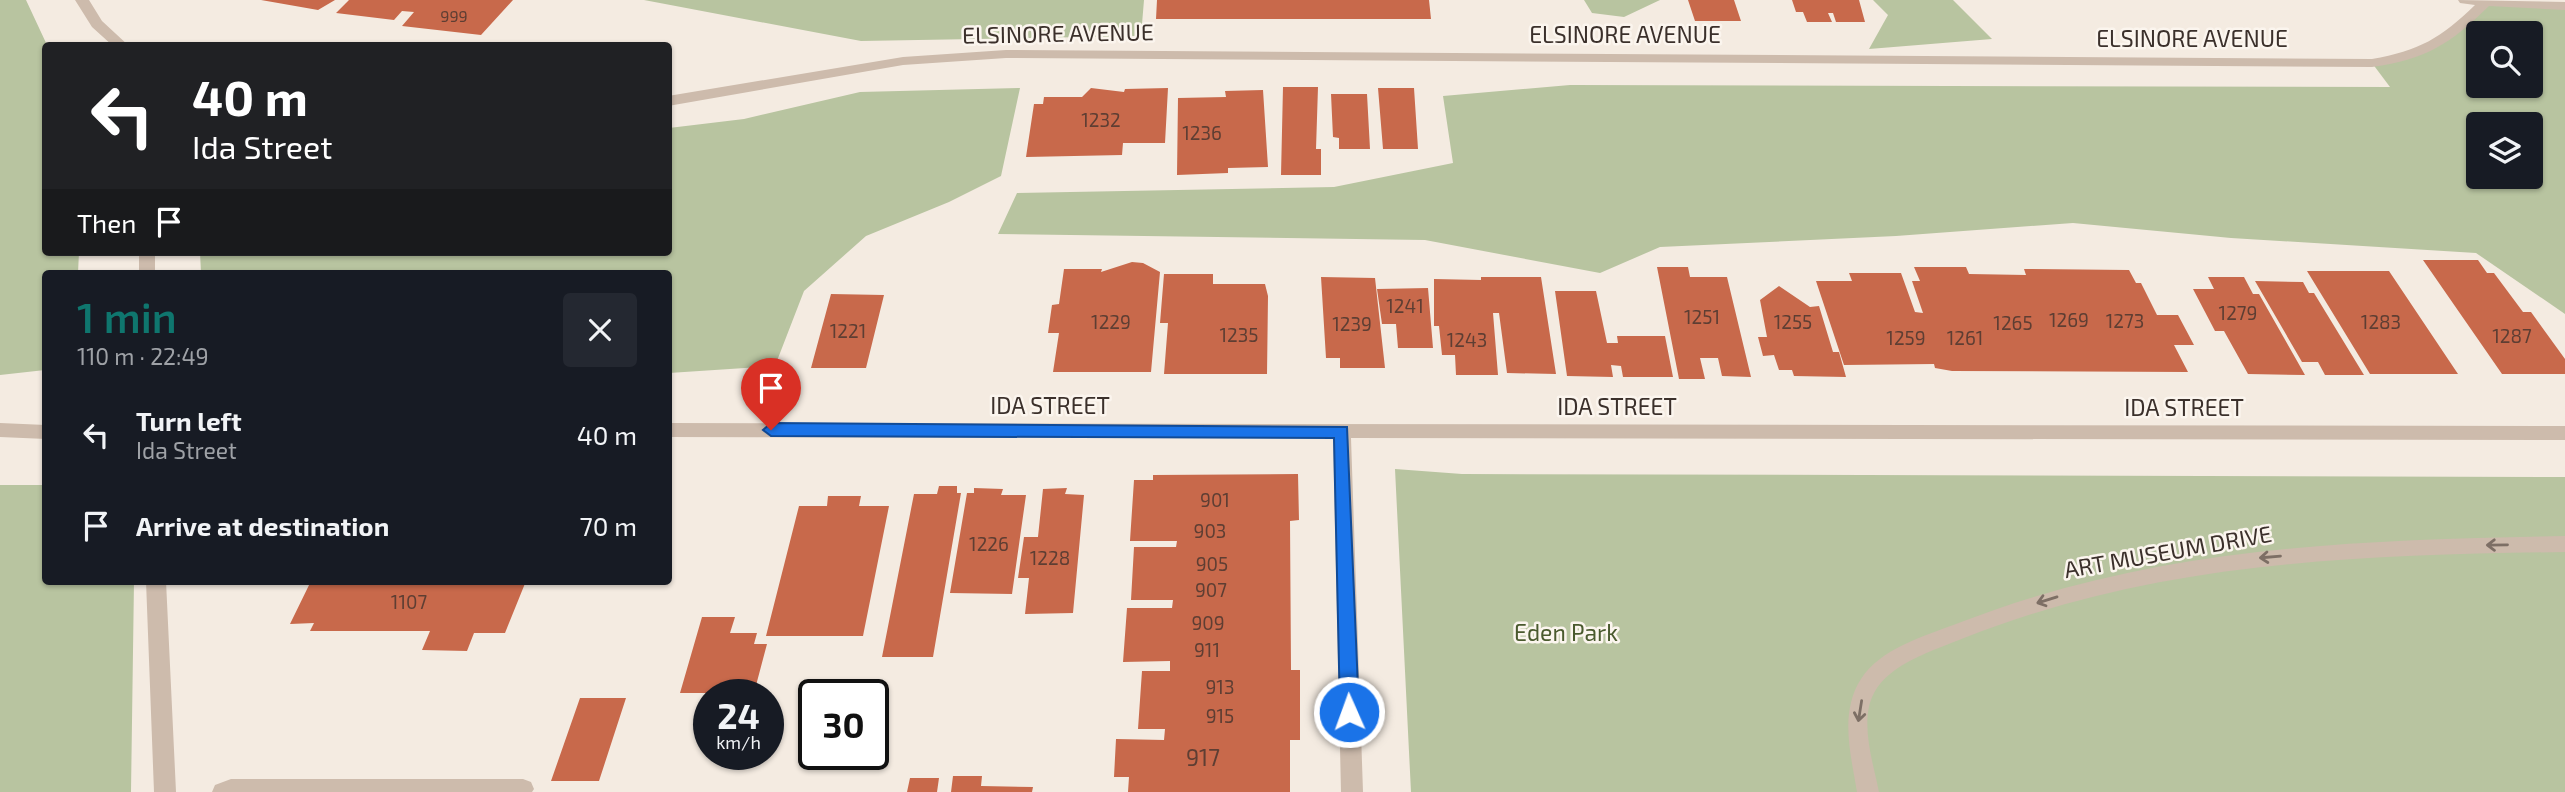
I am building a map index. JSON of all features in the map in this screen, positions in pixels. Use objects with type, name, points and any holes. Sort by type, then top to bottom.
[{"type":"street","points":[[82,0],[97,24],[117,42]]},
{"type":"street","points":[[2465,0],[2565,6]]},
{"type":"street","name":"ELSINORE AVENUE","points":[[672,100],[903,61],[1006,54],[2372,63],[2426,52],[2445,42],[2485,2]]},
{"type":"street","points":[[0,430],[42,432]]},
{"type":"street","name":"IDA STREET","points":[[672,430],[2565,433]]},
{"type":"street","points":[[1342,432],[1352,792]]},
{"type":"street","name":"ART MUSEUM DRIVE","points":[[1868,792],[1858,729],[1866,688],[1876,675],[1899,658],[1983,620],[2093,586],[2262,558],[2410,546],[2565,544]]},
{"type":"street","points":[[156,585],[165,792]]},
{"type":"street","points":[[223,792],[231,789],[523,789]]},
{"type":"green space","points":[[0,0],[26,0],[46,42],[42,42],[42,256],[79,256],[78,270],[42,270],[42,370],[0,375]]},
{"type":"green space","points":[[644,0],[1144,0],[1141,36],[861,41]]},
{"type":"green space","points":[[1584,0],[1660,0],[1624,17],[1592,13]]},
{"type":"green space","points":[[1873,0],[1953,0],[1992,39],[1869,49],[1888,15]]},
{"type":"green space","points":[[2485,2],[2565,6],[2565,314],[2476,253],[2231,238],[2073,223],[1896,236],[1660,247],[1600,273],[1425,240],[998,234],[1017,193],[1334,187],[1453,163],[1443,96],[1570,85],[2390,87],[2372,63],[2426,52]]},
{"type":"green space","points":[[1020,88],[1001,176],[949,202],[866,236],[804,291],[775,366],[672,373],[672,270],[201,270],[200,256],[672,256],[672,128],[744,119],[860,92]]},
{"type":"green space","name":"Eden Park","points":[[1395,469],[1462,474],[2565,477],[2565,792],[1411,792]]},
{"type":"green space","points":[[0,485],[42,485],[42,585],[134,585],[131,792],[0,792]]},
{"type":"building","points":[[261,0],[335,0],[318,10]]},
{"type":"building","points":[[349,0],[513,0],[481,35],[402,26],[414,12],[402,11],[394,20],[336,13]]},
{"type":"building","points":[[1157,0],[1429,0],[1431,19],[1156,19]]},
{"type":"building","points":[[1688,0],[1734,0],[1741,21],[1695,21]]},
{"type":"building","points":[[1792,0],[1859,0],[1865,22],[1836,22],[1833,13],[1828,13],[1832,22],[1807,22],[1803,12],[1796,12]]},
{"type":"building","points":[[1283,87],[1318,87],[1316,149],[1321,149],[1321,175],[1281,175]]},
{"type":"building","points":[[1091,88],[1124,92],[1125,89],[1168,88],[1165,143],[1123,143],[1122,155],[1026,157],[1034,104],[1043,104],[1044,97],[1082,97]]},
{"type":"building","points":[[1378,88],[1414,88],[1418,149],[1383,149]]},
{"type":"building","points":[[1263,90],[1268,167],[1228,168],[1228,173],[1177,175],[1178,98],[1226,97],[1225,91]]},
{"type":"building","points":[[1331,94],[1367,94],[1370,149],[1339,149],[1339,138],[1333,137]]},
{"type":"building","points":[[2423,260],[2478,260],[2487,273],[2494,273],[2523,312],[2531,312],[2565,359],[2565,374],[2502,374]]},
{"type":"building","points":[[1132,262],[1143,263],[1160,272],[1151,372],[1053,372],[1059,333],[1048,333],[1052,305],[1059,304],[1064,269],[1102,269],[1101,272]]},
{"type":"building","points":[[1657,267],[1688,267],[1690,277],[1727,277],[1751,377],[1722,376],[1718,358],[1700,358],[1705,379],[1679,379]]},
{"type":"building","points":[[1914,267],[1966,267],[1969,274],[2026,275],[2024,269],[2129,270],[2136,283],[2141,283],[2157,315],[2178,315],[2194,345],[2174,345],[2188,372],[1952,371],[1935,368],[1934,364],[1844,365],[1816,281],[1852,281],[1849,273],[1901,273],[1915,312],[1923,313],[1912,281],[1920,281]]},
{"type":"building","points":[[2307,271],[2389,271],[2458,374],[2370,374]]},
{"type":"building","points":[[1164,274],[1213,274],[1213,284],[1265,284],[1268,296],[1267,374],[1164,374],[1168,323],[1160,323]]},
{"type":"building","points":[[1321,277],[1375,278],[1385,368],[1340,368],[1340,358],[1326,358]]},
{"type":"building","points":[[1481,277],[1541,277],[1556,374],[1507,373],[1499,313],[1493,313],[1498,375],[1456,375],[1455,355],[1442,355],[1439,326],[1434,326],[1434,279],[1481,280]]},
{"type":"building","points":[[2208,277],[2244,277],[2253,294],[2259,294],[2305,375],[2248,374],[2224,331],[2215,331],[2193,289],[2214,289]]},
{"type":"building","points":[[2255,281],[2303,282],[2309,293],[2314,293],[2364,375],[2325,375],[2318,362],[2302,362]]},
{"type":"building","points":[[1779,286],[1810,307],[1819,306],[1833,352],[1839,352],[1846,377],[1794,376],[1792,370],[1779,370],[1774,355],[1763,356],[1758,337],[1767,337],[1760,300]]},
{"type":"building","points":[[1428,288],[1433,348],[1398,348],[1396,324],[1382,324],[1377,289]]},
{"type":"building","points":[[1555,291],[1596,291],[1607,343],[1618,343],[1617,336],[1665,336],[1673,377],[1623,377],[1621,366],[1611,365],[1613,377],[1567,376]]},
{"type":"building","points":[[831,294],[884,295],[866,368],[811,368]]},
{"type":"building","points":[[1298,474],[1299,520],[1290,521],[1291,670],[1300,670],[1300,740],[1290,740],[1290,792],[1128,792],[1129,777],[1114,777],[1116,739],[1164,740],[1165,729],[1138,729],[1142,671],[1170,671],[1170,661],[1123,662],[1127,608],[1172,608],[1173,600],[1131,600],[1134,547],[1176,547],[1177,541],[1130,541],[1134,480],[1153,480],[1153,475]]},
{"type":"building","points":[[939,486],[957,486],[957,493],[961,493],[933,657],[882,657],[914,494],[937,494]]},
{"type":"building","points":[[974,488],[1003,489],[1001,495],[1026,495],[1012,594],[950,593],[967,493],[974,493]]},
{"type":"building","points":[[1067,488],[1065,494],[1084,495],[1073,613],[1025,614],[1029,578],[1018,578],[1024,537],[1038,537],[1043,489]]},
{"type":"building","points":[[828,496],[861,496],[859,506],[889,506],[863,636],[766,636],[799,506],[827,506]]},
{"type":"building","points":[[309,585],[524,585],[505,633],[474,633],[467,651],[422,650],[430,631],[310,631],[314,623],[290,624]]},
{"type":"building","points":[[702,617],[735,617],[730,633],[757,633],[754,644],[767,644],[758,679],[693,679],[693,693],[680,693]]},
{"type":"building","points":[[580,698],[626,698],[599,781],[551,781]]},
{"type":"building","points":[[953,776],[982,776],[981,786],[1033,787],[1032,792],[951,792]]},
{"type":"building","points":[[910,778],[939,778],[937,792],[907,792]]},
{"type":"route","points":[[771,430],[1342,432],[1349,712]]}]
